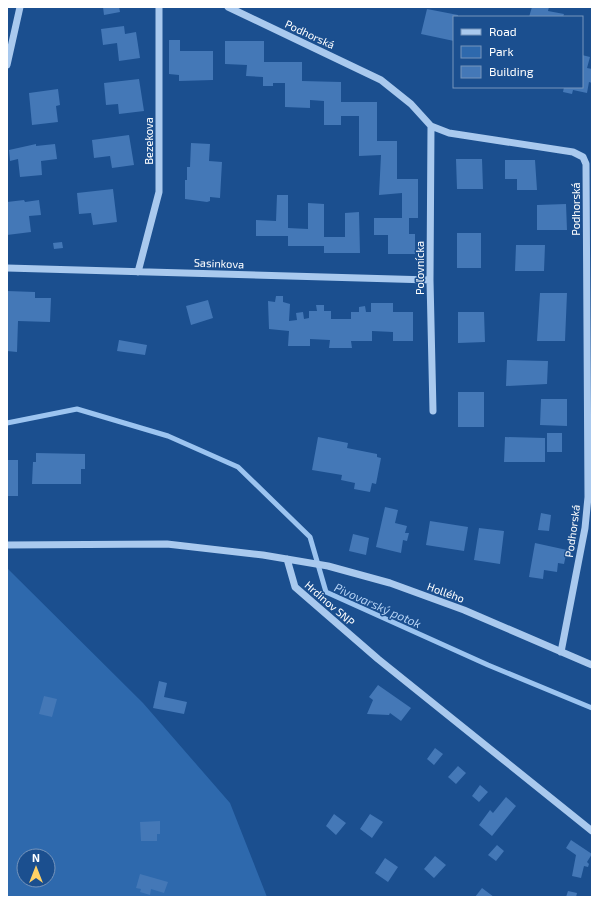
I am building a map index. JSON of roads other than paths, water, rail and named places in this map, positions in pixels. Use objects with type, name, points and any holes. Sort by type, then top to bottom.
[{"type":"street","points":[[7,65],[20,7]]},
{"type":"street","name":"Bezekova","points":[[138,272],[159,192],[159,7]]},
{"type":"street","name":"Podhorská","points":[[228,7],[380,80],[411,104],[430,126],[449,133],[573,152],[583,157],[586,164],[588,497],[585,528],[561,652]]},
{"type":"street","name":"Poľovnícka","points":[[430,126],[430,280],[433,411]]},
{"type":"street","name":"Sasinkova","points":[[7,268],[430,280]]},
{"type":"street","points":[[7,545],[167,544],[287,559]]},
{"type":"street","name":"Hollého","points":[[287,559],[328,566],[390,583],[464,610],[592,665]]},
{"type":"street","name":"Hrdinov SNP","points":[[287,559],[295,587],[378,659],[592,830]]},
{"type":"waterway","name":"Pivovarský potok","points":[[7,423],[77,409],[168,436],[238,467],[310,537],[326,592],[488,665],[592,708]]}]
